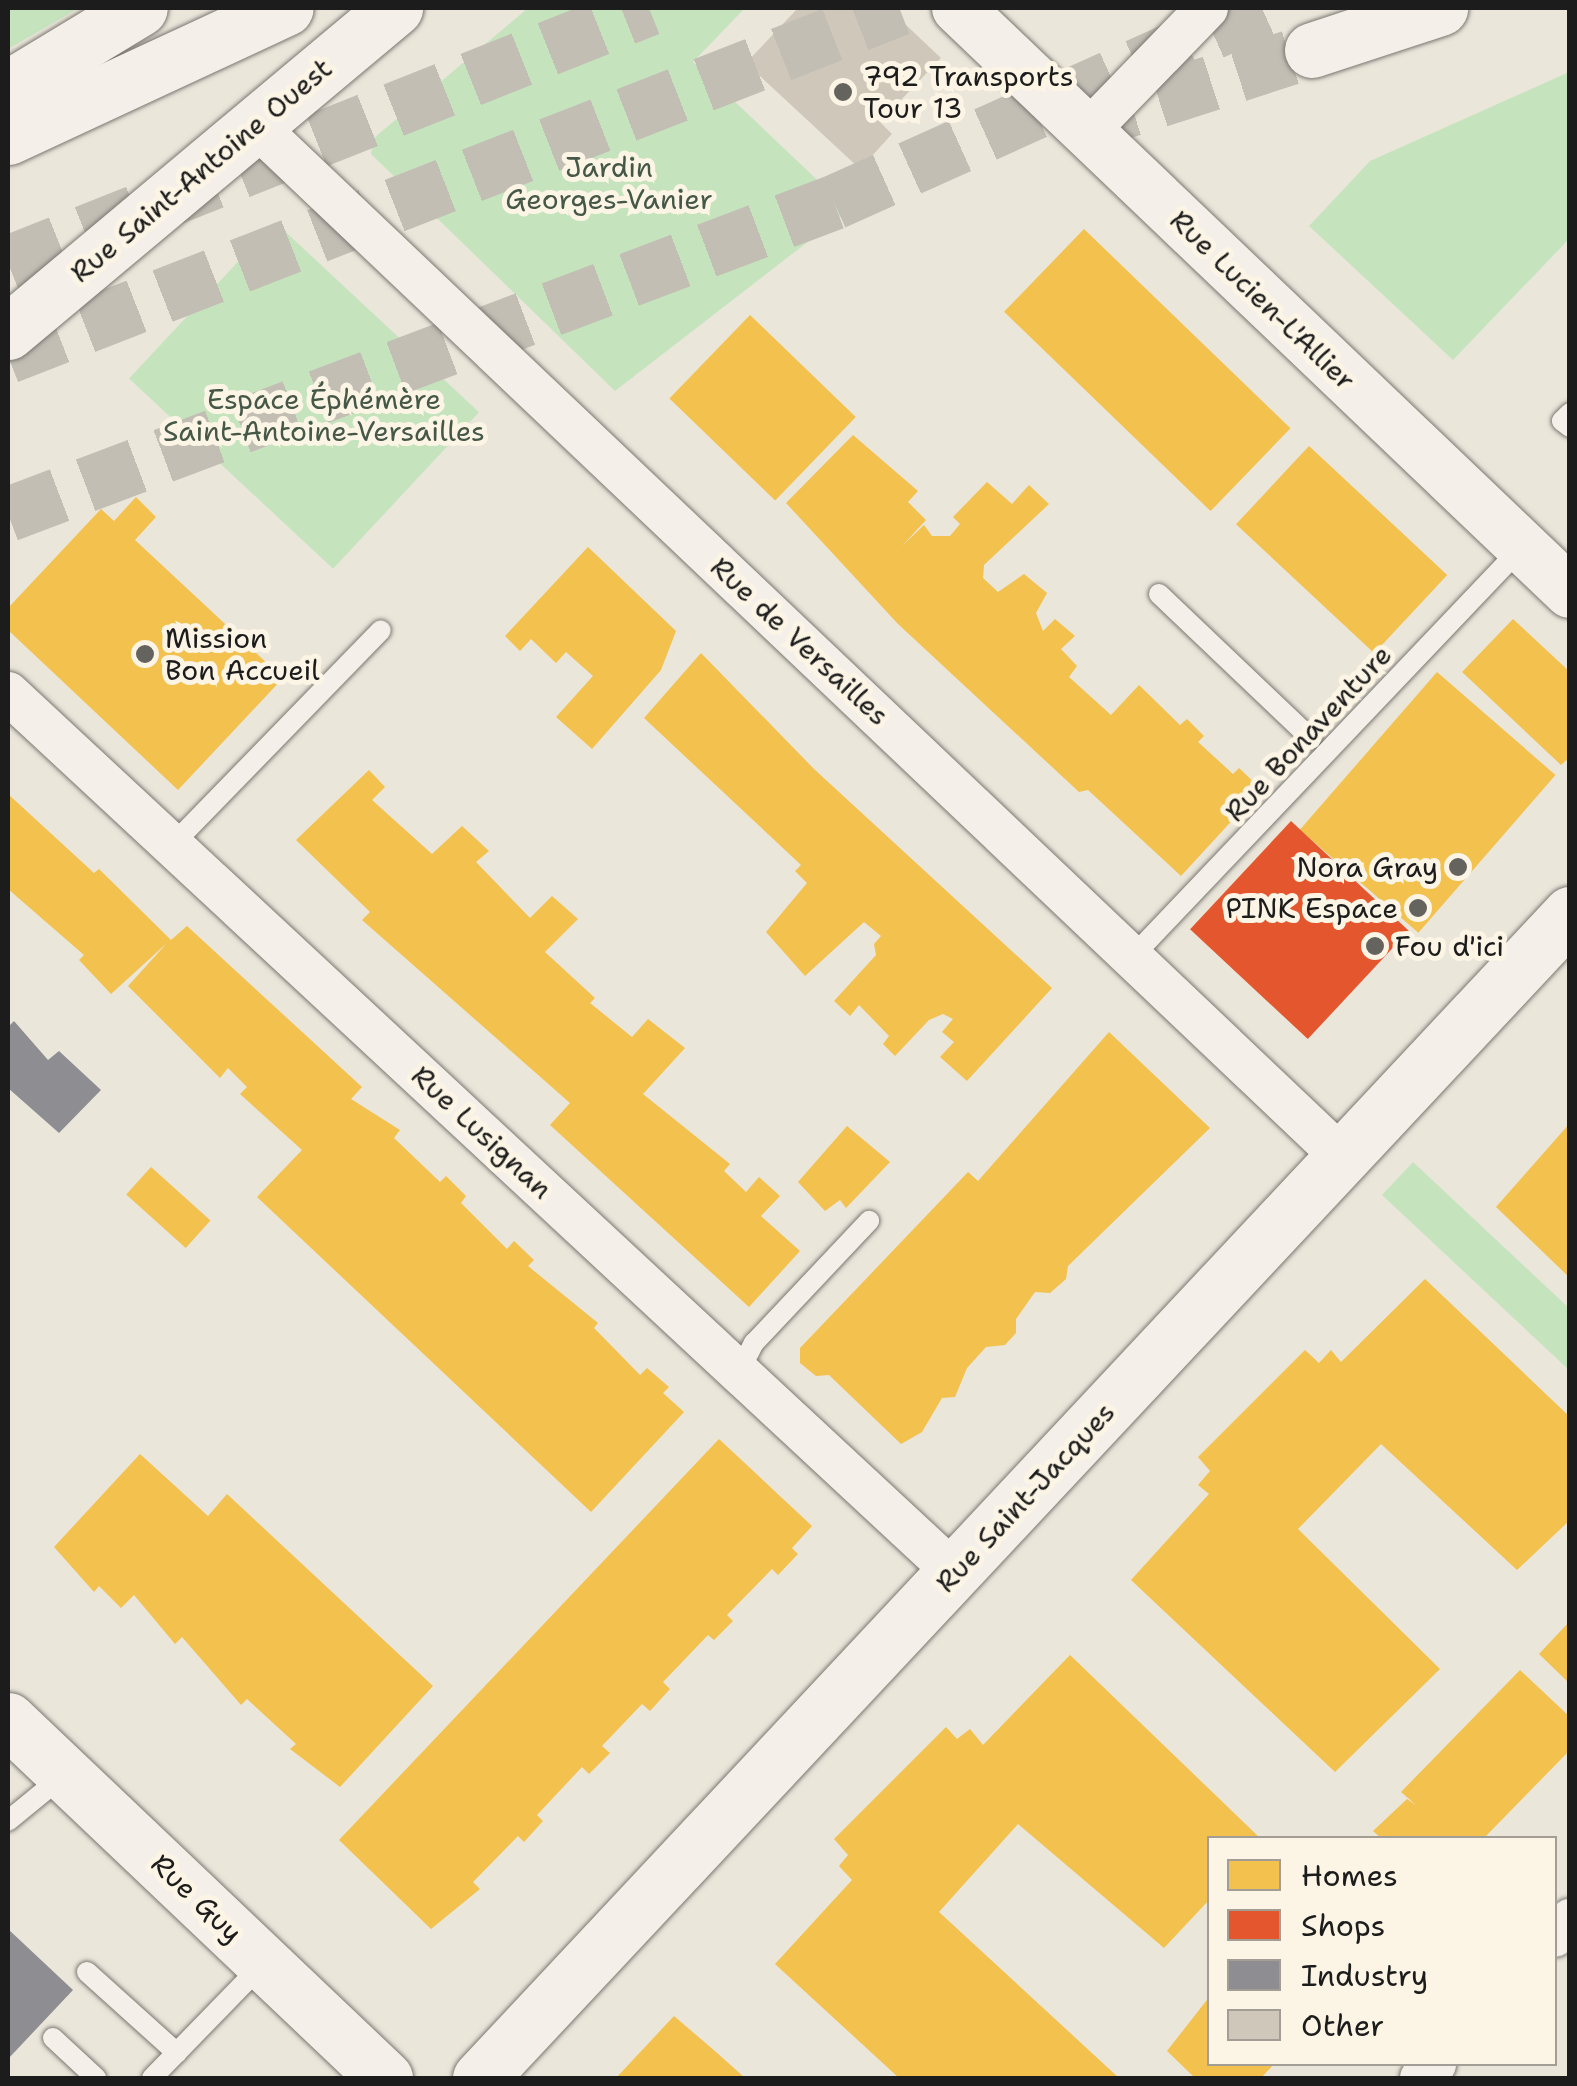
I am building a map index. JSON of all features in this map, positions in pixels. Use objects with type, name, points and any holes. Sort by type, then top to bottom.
[{"type":"main road","points":[[8,88],[140,8]]},
{"type":"main road","points":[[8,137],[286,8]]},
{"type":"main road","name":"Rue Saint-Antoine Ouest","points":[[8,332],[395,8]]},
{"type":"main road","points":[[1312,50],[1440,8]]},
{"type":"main road","name":"Rue Saint-Jacques","points":[[480,2078],[1570,914]]},
{"type":"main road","name":"Rue Guy","points":[[8,1720],[385,2078]]},
{"type":"street","name":"Rue Lucien-L'Allier","points":[[958,8],[1554,570]]},
{"type":"street","points":[[1088,131],[1207,8]]},
{"type":"street","name":"Rue de Versailles","points":[[255,126],[1343,1158]]},
{"type":"street","name":"Rue Lusignan","points":[[8,693],[955,1572]]},
{"type":"lane","points":[[1570,413],[1562,420],[1570,428]]},
{"type":"lane","name":"Rue Bonaventure","points":[[1133,956],[1554,570]]},
{"type":"lane","points":[[1159,594],[1311,739]]},
{"type":"lane","points":[[173,844],[381,630]]},
{"type":"lane","points":[[738,1372],[754,1342],[870,1221]]},
{"type":"lane","points":[[8,1821],[66,1774]]},
{"type":"lane","points":[[152,2078],[264,1962]]},
{"type":"lane","points":[[87,1972],[177,2053]]},
{"type":"lane","points":[[53,2038],[96,2078]]},
{"type":"green space","points":[[8,8],[79,8],[8,49]]},
{"type":"green space","name":"Jardin Georges-Vanier","points":[[528,8],[745,8],[693,62],[849,210],[615,391],[371,154],[374,138]]},
{"type":"green space","points":[[1569,72],[1569,239],[1453,360],[1309,226],[1370,161]]},
{"type":"green space","name":"Espace Éphémère Saint-Antoine-Versailles","points":[[275,222],[479,412],[333,569],[129,379]]},
{"type":"green space","points":[[1413,1162],[1569,1308],[1569,1370],[1382,1195]]},
{"type":"building: Homes","points":[[1084,229],[1290,428],[1211,511],[1004,312]]},
{"type":"building: Homes","points":[[750,315],[856,417],[775,501],[669,398]]},
{"type":"building: Homes","points":[[853,435],[918,491],[908,502],[926,520],[902,546],[924,525],[932,536],[950,536],[960,524],[953,517],[987,482],[1012,504],[1029,485],[1049,504],[984,565],[983,578],[998,592],[1024,574],[1047,593],[1036,613],[1043,631],[1055,619],[1075,636],[1061,649],[1077,666],[1069,677],[1111,715],[1139,685],[1180,725],[1187,719],[1204,736],[1198,742],[1233,774],[1239,768],[1261,789],[1181,876],[1088,790],[1079,792],[898,624],[786,503]]},
{"type":"building: Homes","points":[[1309,446],[1447,575],[1374,653],[1236,524]]},
{"type":"building: Homes","name":"Mission Bon Accueil","points":[[136,497],[156,517],[135,540],[283,678],[178,790],[8,630],[8,608],[101,509],[114,521]]},
{"type":"building: Homes","points":[[588,547],[676,631],[661,670],[592,749],[556,717],[593,676],[566,652],[556,663],[531,639],[520,651],[505,636]]},
{"type":"building: Homes","points":[[1513,619],[1570,672],[1570,757],[1561,765],[1462,672]]},
{"type":"building: Homes","points":[[701,653],[814,769],[1052,988],[967,1081],[940,1057],[954,1042],[942,1032],[953,1019],[943,1014],[929,1020],[895,1056],[883,1044],[889,1036],[859,1005],[850,1016],[834,1001],[876,955],[874,944],[881,936],[864,922],[805,976],[766,932],[807,883],[795,871],[801,865],[644,718]]},
{"type":"building: Homes","points":[[1437,672],[1555,775],[1418,933],[1300,830]]},
{"type":"building: Homes","points":[[369,770],[385,787],[372,800],[432,854],[462,826],[489,851],[476,862],[530,918],[552,896],[578,919],[545,952],[595,998],[590,1003],[632,1037],[648,1019],[685,1048],[643,1094],[730,1164],[724,1171],[746,1192],[759,1177],[780,1196],[761,1216],[800,1251],[749,1307],[550,1125],[570,1103],[362,920],[370,912],[296,840]]},
{"type":"building: Homes","points":[[8,794],[94,873],[99,869],[171,940],[187,926],[362,1087],[351,1099],[400,1130],[394,1138],[440,1182],[446,1176],[466,1196],[461,1203],[507,1249],[514,1241],[534,1260],[528,1266],[598,1323],[594,1328],[640,1375],[647,1368],[669,1387],[663,1393],[684,1412],[591,1512],[257,1197],[302,1150],[240,1094],[247,1087],[228,1068],[220,1078],[128,986],[167,943],[111,994],[79,960],[84,955],[8,889]]},
{"type":"building: Homes","points":[[1109,1032],[1210,1128],[1068,1266],[1066,1279],[1050,1293],[1035,1292],[1016,1319],[1016,1333],[1005,1345],[986,1347],[967,1368],[955,1397],[942,1398],[922,1432],[901,1444],[829,1375],[816,1376],[800,1363],[800,1348],[968,1172],[978,1181]]},
{"type":"building: Homes","points":[[1570,1123],[1570,1278],[1496,1207]]},
{"type":"building: Homes","points":[[847,1126],[890,1162],[846,1208],[840,1200],[825,1211],[798,1182]]},
{"type":"building: Homes","points":[[151,1167],[210,1221],[186,1248],[126,1194]]},
{"type":"building: Homes","points":[[1425,1279],[1570,1417],[1570,1520],[1517,1570],[1381,1444],[1298,1529],[1440,1669],[1335,1772],[1131,1580],[1209,1494],[1198,1485],[1210,1471],[1198,1457],[1305,1350],[1319,1363],[1331,1350],[1341,1362]]},
{"type":"building: Homes","points":[[719,1439],[812,1526],[792,1548],[798,1554],[778,1575],[772,1569],[727,1615],[733,1621],[714,1640],[708,1635],[663,1682],[670,1689],[650,1711],[642,1704],[602,1746],[610,1753],[589,1774],[582,1767],[537,1815],[543,1821],[524,1842],[518,1836],[473,1882],[480,1889],[431,1929],[339,1840]]},
{"type":"building: Homes","points":[[140,1454],[208,1516],[227,1494],[433,1686],[340,1787],[290,1749],[296,1744],[247,1699],[241,1705],[182,1637],[175,1644],[134,1595],[121,1608],[99,1586],[94,1592],[54,1547]]},
{"type":"building: Homes","points":[[1570,1621],[1570,1684],[1539,1654]]},
{"type":"building: Homes","points":[[1070,1655],[1258,1836],[1207,1836],[1207,1902],[1164,1948],[1018,1824],[939,1912],[1119,2078],[899,2078],[775,1964],[852,1880],[839,1866],[848,1855],[834,1839],[946,1727],[957,1739],[970,1729],[983,1745]]},
{"type":"building: Homes","points":[[1520,1670],[1570,1717],[1570,1750],[1486,1836],[1379,1836],[1373,1831],[1407,1799],[1416,1805],[1401,1792]]},
{"type":"building: Homes","points":[[1207,2000],[1207,2066],[1272,2066],[1261,2078],[1195,2078],[1167,2051]]},
{"type":"building: Homes","points":[[674,2016],[716,2052],[745,2078],[616,2078]]},
{"type":"building: Shops","points":[[1291,821],[1409,931],[1308,1039],[1190,929]]},
{"type":"building: Industry","points":[[14,1021],[48,1060],[59,1051],[101,1090],[59,1133],[8,1088],[8,1027]]},
{"type":"building: Industry","points":[[8,1929],[73,1990],[8,2059]]},
{"type":"building: Other","name":"792 Transports Tour 13","points":[[798,8],[888,8],[941,58],[880,122],[892,134],[860,169],[746,63]]},
{"type":"tunnel","points":[[8,263],[649,8]]},
{"type":"tunnel","points":[[8,356],[899,8]]},
{"type":"tunnel","points":[[8,514],[834,202],[1265,8]]},
{"type":"tunnel","points":[[1080,125],[1312,50]]},
{"type":"place","name":"792 Transports Tour 13","points":[[843,92]]},
{"type":"place","name":"Mission Bon Accueil","points":[[145,654]]},
{"type":"place","name":"Nora Gray","points":[[1458,867]]},
{"type":"place","name":"PINK Espace","points":[[1418,908]]},
{"type":"place","name":"Fou d'ici","points":[[1375,946]]}]
